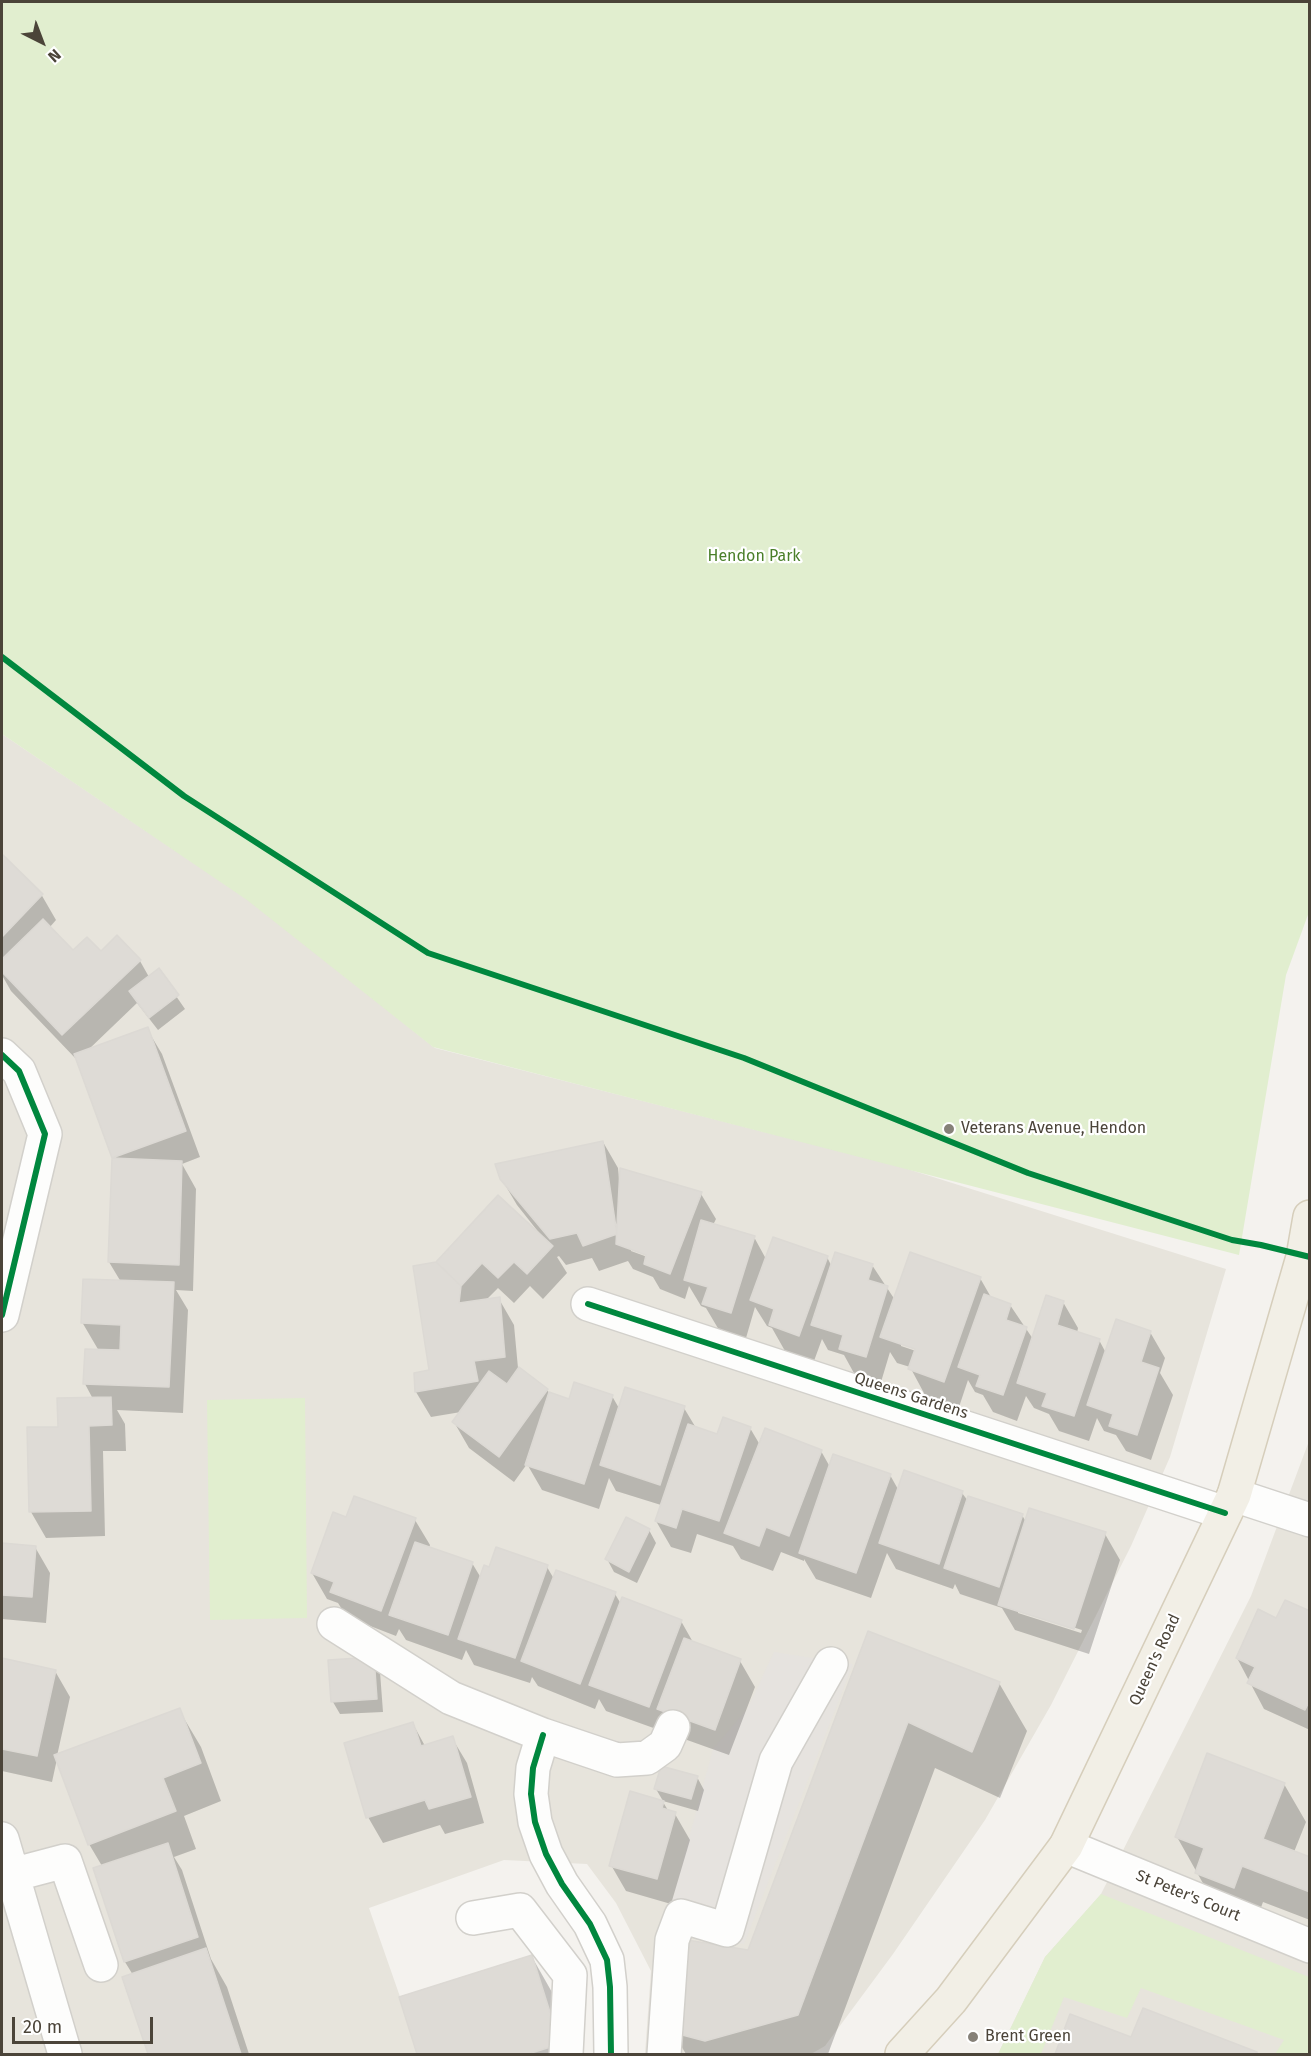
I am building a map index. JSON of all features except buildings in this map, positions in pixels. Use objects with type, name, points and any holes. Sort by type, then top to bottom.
[{"type":"main road","name":"Queen's Road","points":[[902,2055],[951,2000],[1066,1846],[1229,1504],[1303,1257],[1310,1217]]},
{"type":"street","points":[[2,1055],[19,1071],[45,1134],[2,1315]]},
{"type":"street","name":"Queens Gardens","points":[[588,1304],[1229,1504],[1310,1520]]},
{"type":"street","points":[[334,1624],[451,1698],[543,1735],[617,1760],[647,1758],[665,1745],[673,1727]]},
{"type":"street","points":[[664,2055],[672,1940],[681,1916],[727,1930],[776,1761],[831,1664]]},
{"type":"street","points":[[543,1735],[533,1768],[531,1794],[535,1822],[546,1854],[562,1884],[590,1924],[607,1960],[610,1987],[611,2055]]},
{"type":"street","points":[[2,1839],[65,2055]]},
{"type":"street","name":"St Peter's Court","points":[[1066,1846],[1310,1946]]},
{"type":"street","points":[[12,1875],[65,1861],[101,1965]]},
{"type":"street","points":[[473,1918],[520,1910],[570,1975],[566,2055]]},
{"type":"shaded area","points":[[2,734],[250,901],[435,1048],[898,1166],[1226,1269],[1170,1457],[1131,1546],[1051,1705],[985,1820],[893,1954],[825,2046],[811,2054],[645,2054],[651,1971],[616,1903],[587,1864],[504,1860],[369,1908],[420,2054],[2,2054]]},
{"type":"shaded area","points":[[1309,1441],[1309,2054],[998,2054],[1045,1957],[1101,1894],[1251,1596]]},
{"type":"shaded area","points":[[774,1652],[853,1664],[744,1944],[664,1931],[713,1749],[748,1708]]},
{"type":"green space","name":"Hendon Park","points":[[2,2],[1309,2],[1309,912],[1286,975],[1239,1255],[433,1047],[247,900],[2,734]]},
{"type":"green space","points":[[305,1398],[307,1618],[210,1620],[207,1400]]},
{"type":"green space","points":[[1101,1894],[1309,1977],[1309,2054],[1275,2054],[1284,2040],[1141,1988],[1127,2018],[1064,1997],[1041,2054],[998,2054],[1045,1957]]},
{"type":"cycle path","points":[[2,657],[184,796],[428,953],[744,1058],[1028,1173],[1232,1240],[1310,1257]]},
{"type":"cycle path","points":[[2,1055],[19,1071],[45,1134],[2,1315]]},
{"type":"cycle path","points":[[588,1304],[1225,1513]]},
{"type":"cycle path","points":[[543,1735],[533,1768],[531,1794],[535,1822],[546,1854],[562,1884],[590,1924],[607,1960],[610,1987],[611,2054]]},
{"type":"place","name":"Veterans Avenue, Hendon","points":[[949,1129]]},
{"type":"place","name":"Brent Green","points":[[973,2037]]}]
